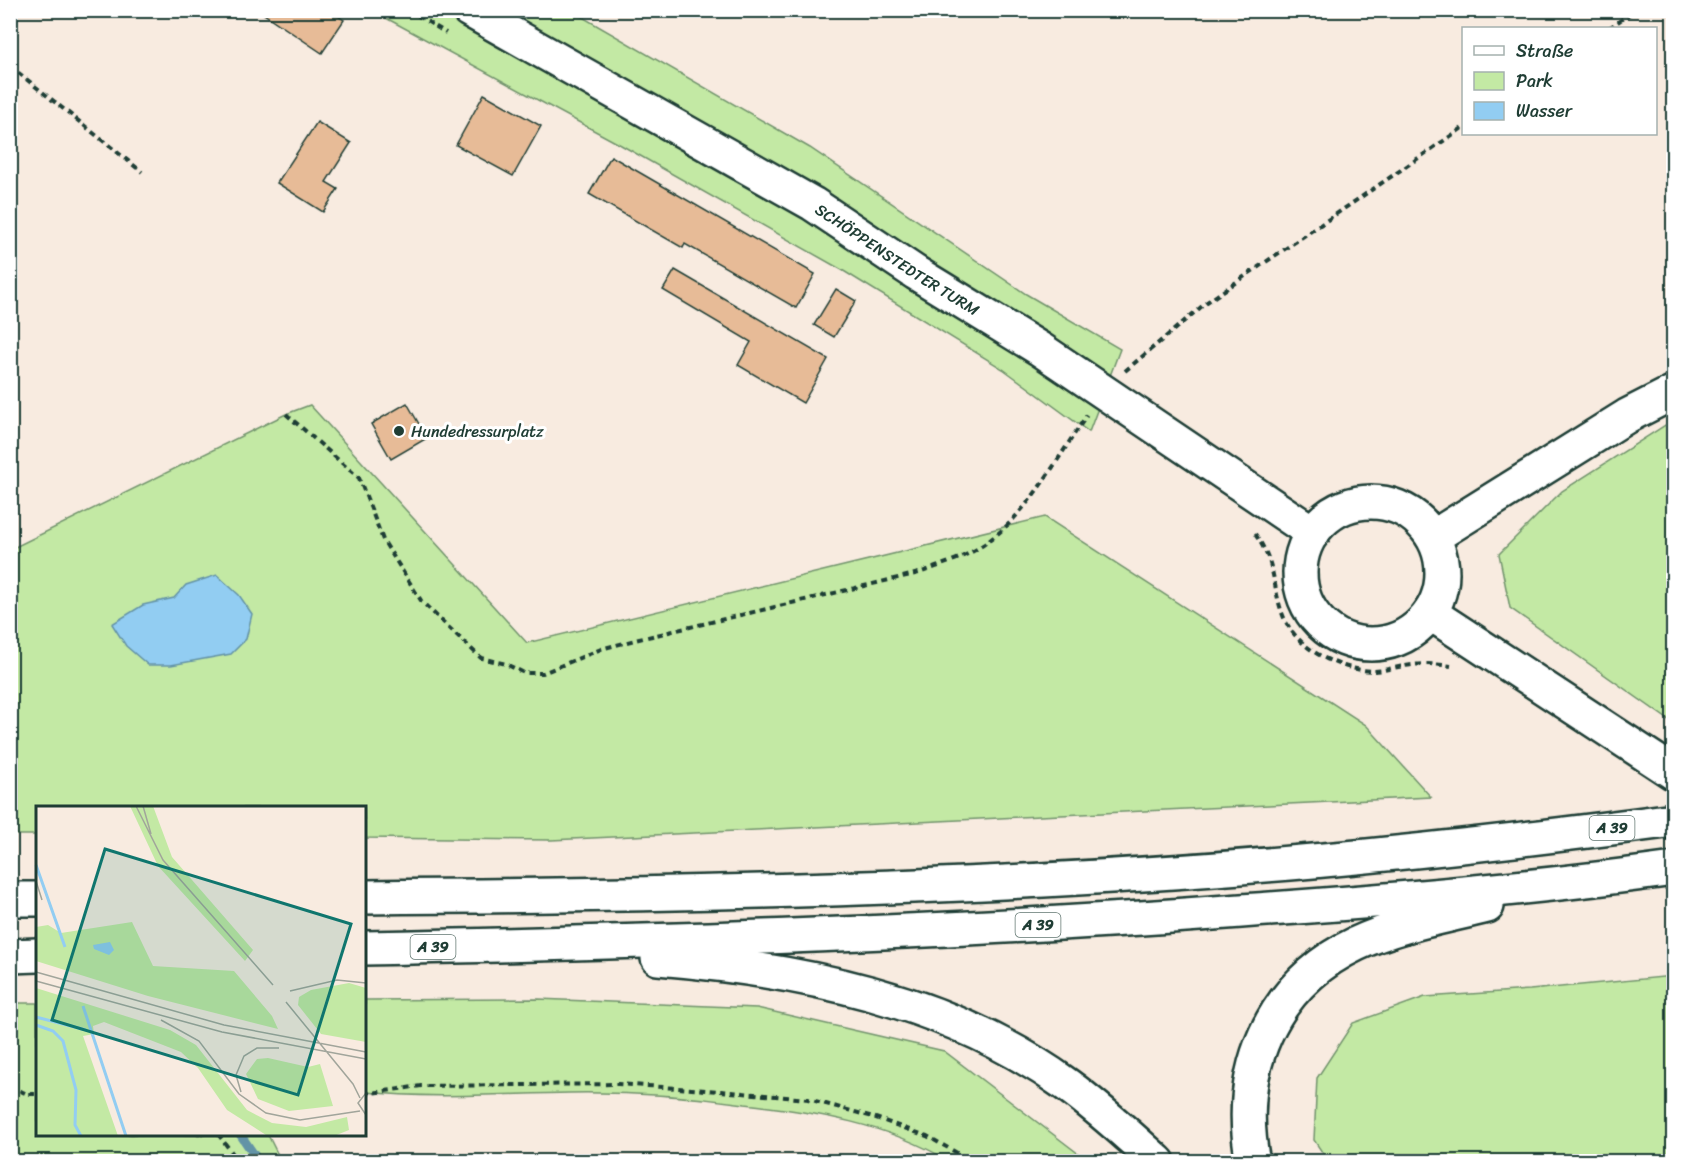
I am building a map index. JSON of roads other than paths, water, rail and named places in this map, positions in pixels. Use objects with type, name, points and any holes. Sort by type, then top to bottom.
[{"type":"main road","name":"SCHÖPPENSTEDTER TURM","points":[[460,23],[813,204],[916,273],[1104,391],[1313,533]]},
{"type":"main road","points":[[1433,537],[1627,416],[1674,392]]},
{"type":"main road","points":[[1366,502],[1382,503],[1404,511],[1423,525],[1433,537],[1442,568],[1438,599],[1419,626],[1405,636],[1389,642],[1354,643],[1324,627],[1313,614],[1305,599],[1301,582],[1301,565],[1305,548],[1313,533],[1336,512],[1366,502]]},
{"type":"main road","points":[[1430,613],[1674,773]]},
{"type":"main road","name":"A 39","points":[[366,897],[898,886],[1082,877],[1312,861],[1550,836],[1674,820]]},
{"type":"main road","name":"A 39","points":[[366,948],[846,934],[1086,922],[1319,905],[1574,882],[1674,869]]},
{"type":"main road","points":[[1253,1161],[1248,1129],[1248,1095],[1258,1052],[1279,1010],[1312,973],[1347,949],[1379,935],[1574,882]]},
{"type":"main road","points":[[10,899],[36,898]]},
{"type":"main road","points":[[501,945],[709,962],[833,983],[916,1006],[966,1027],[1030,1061],[1099,1109],[1158,1161]]},
{"type":"main road","points":[[10,956],[36,955]]},
{"type":"water","points":[[217,575],[239,595],[252,614],[246,639],[231,654],[171,665],[148,665],[126,646],[112,624],[143,605],[174,598],[186,585]]},
{"type":"waterway","points":[[241,1136],[259,1162]]},
{"type":"place","name":"Hundedressurplatz","points":[[399,431]]}]
